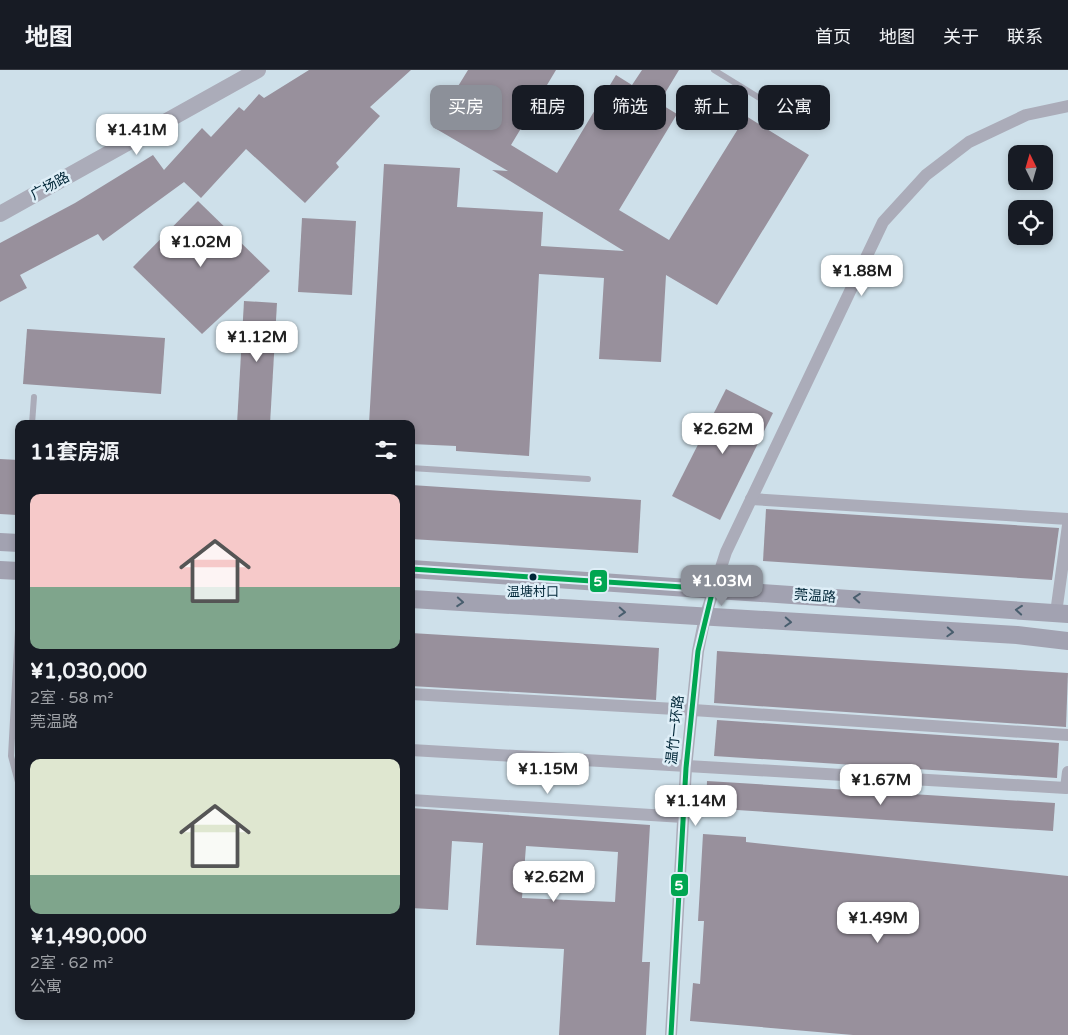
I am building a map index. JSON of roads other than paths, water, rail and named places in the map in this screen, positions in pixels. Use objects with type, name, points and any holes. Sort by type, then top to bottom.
[{"type":"main road","points":[[0,542],[15,543]]},
{"type":"main road","name":"莞温路","points":[[415,569],[1062,614]]},
{"type":"main road","points":[[0,570],[15,571]]},
{"type":"main road","name":"莞温路","points":[[415,599],[1017,636],[1068,641]]},
{"type":"street","name":"广场路","points":[[0,214],[258,70]]},
{"type":"street","name":"温竹一环路","points":[[671,1035],[686,768],[698,651],[705,617],[726,552],[883,222],[926,175],[969,142],[1026,115],[1068,106]]},
{"type":"street","points":[[752,500],[1068,519]]},
{"type":"street","points":[[1062,614],[1068,525]]},
{"type":"street","points":[[415,694],[693,710],[1068,736]]},
{"type":"street","points":[[415,750],[686,768],[1067,789],[1068,772]]},
{"type":"street","points":[[415,800],[683,817]]},
{"type":"lane","points":[[714,70],[758,97]]},
{"type":"lane","points":[[32,420],[34,397]]},
{"type":"lane","points":[[415,468],[588,479]]},
{"type":"lane","points":[[15,684],[11,756],[15,771]]},
{"type":"place","name":"温塘村口","points":[[533,577]]}]
